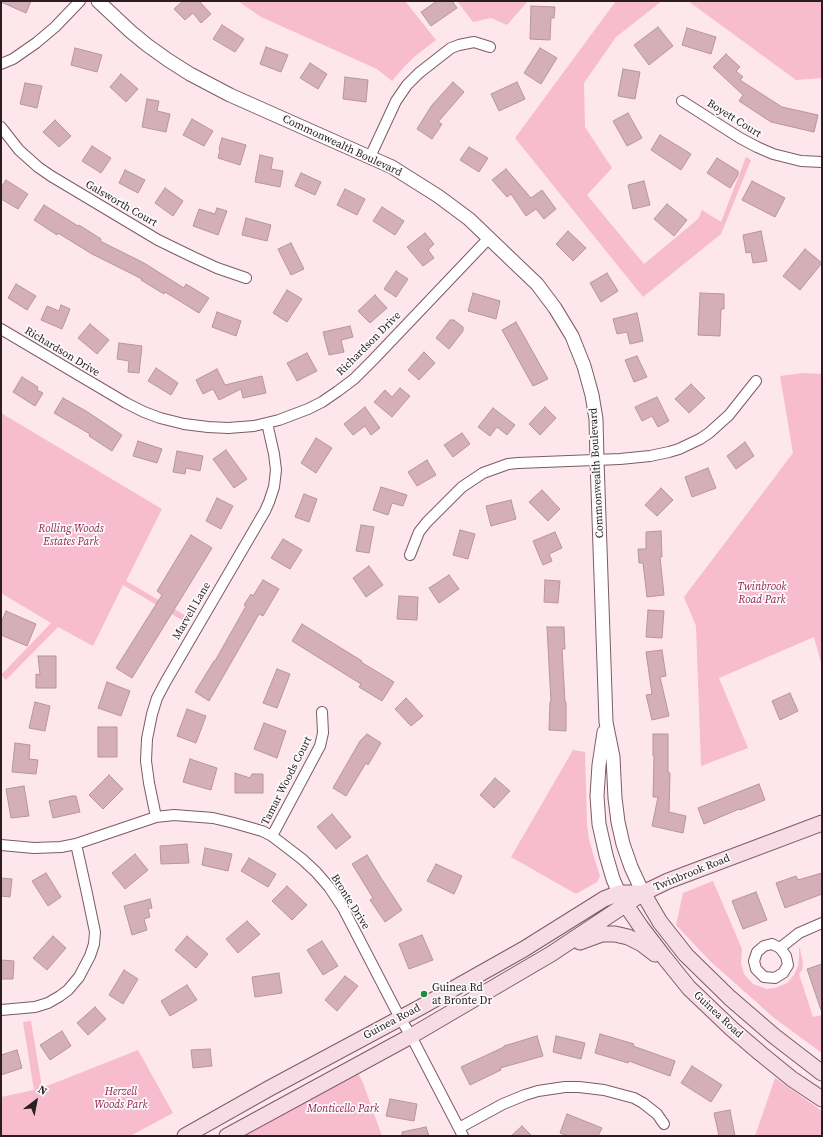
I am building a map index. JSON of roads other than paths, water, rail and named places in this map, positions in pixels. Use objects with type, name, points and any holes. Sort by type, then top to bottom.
[{"type":"main road","name":"Twinbrook Road","points":[[643,893],[668,881],[822,823]]},
{"type":"main road","name":"Guinea Road","points":[[185,1136],[524,949],[604,900],[622,899],[643,893],[660,922],[691,959],[736,1003],[774,1036],[822,1073]]},
{"type":"main road","name":"Guinea Road","points":[[622,899],[664,957],[689,988],[732,1029],[760,1053],[792,1079],[822,1099]]},
{"type":"main road","points":[[551,954],[622,899]]},
{"type":"main road","points":[[551,954],[585,939],[602,934],[615,934],[628,937],[642,944],[655,954],[689,988]]},
{"type":"main road","name":"Guinea Road","points":[[227,1136],[411,1036],[551,954]]},
{"type":"street","points":[[1,64],[13,59],[36,43],[55,27],[80,1]]},
{"type":"street","name":"Commonwealth Boulevard","points":[[98,1],[147,45],[190,74],[230,95],[392,167],[438,196],[468,219],[517,264],[537,284],[555,308],[572,336],[584,366],[592,395],[596,419],[606,722],[612,757],[615,798],[622,837],[631,867],[643,893]]},
{"type":"street","points":[[370,157],[396,102],[407,85],[419,73],[451,48],[459,45],[474,42],[490,47]]},
{"type":"street","name":"Boyett Court","points":[[682,100],[740,138],[757,147],[773,154],[801,161],[822,162]]},
{"type":"street","name":"Galsworth Court","points":[[1,127],[19,150],[38,168],[158,240],[217,268],[246,278]]},
{"type":"street","name":"Richardson Drive","points":[[1,330],[144,412],[184,424],[208,428],[254,426],[268,423],[308,409],[338,391],[354,379],[489,238]]},
{"type":"street","points":[[410,555],[419,532],[427,522],[462,487],[483,473],[503,466],[518,463],[620,459],[650,456],[679,449],[709,433],[729,415],[756,381]]},
{"type":"street","name":"Marvell Lane","points":[[156,817],[146,761],[147,739],[152,714],[157,698],[166,680],[265,512],[269,502],[274,487],[276,470],[268,423]]},
{"type":"street","name":"Tamar Woods Court","points":[[272,836],[320,746],[324,733],[322,712]]},
{"type":"street","name":"Commonwealth Boulevard","points":[[606,722],[599,765],[597,796],[600,824],[607,861],[622,899]]},
{"type":"street","name":"Bronte Drive","points":[[1,845],[34,848],[61,847],[76,844],[156,817],[174,815],[213,818],[234,823],[272,836],[302,858],[316,872],[329,887],[343,908],[461,1132]]},
{"type":"street","points":[[1,1010],[35,1007],[60,996],[68,990],[79,977],[90,956],[94,944],[95,932],[76,844]]},
{"type":"street","points":[[780,948],[799,933],[822,923]]},
{"type":"street","points":[[461,1132],[503,1104],[525,1095],[538,1091],[572,1087],[604,1090],[634,1098],[658,1114],[664,1124]]},
{"type":"place","name":"Guinea Rd at Bronte Dr","points":[[424,994]]},
{"type":"park label","name":"Rolling Woods Estates Park","points":[[71,535]]},
{"type":"park label","name":"Twinbrook Road Park","points":[[762,593]]},
{"type":"park label","name":"Herzell Woods Park","points":[[121,1098]]},
{"type":"park label","name":"Monticello Park","points":[[343,1109]]}]
